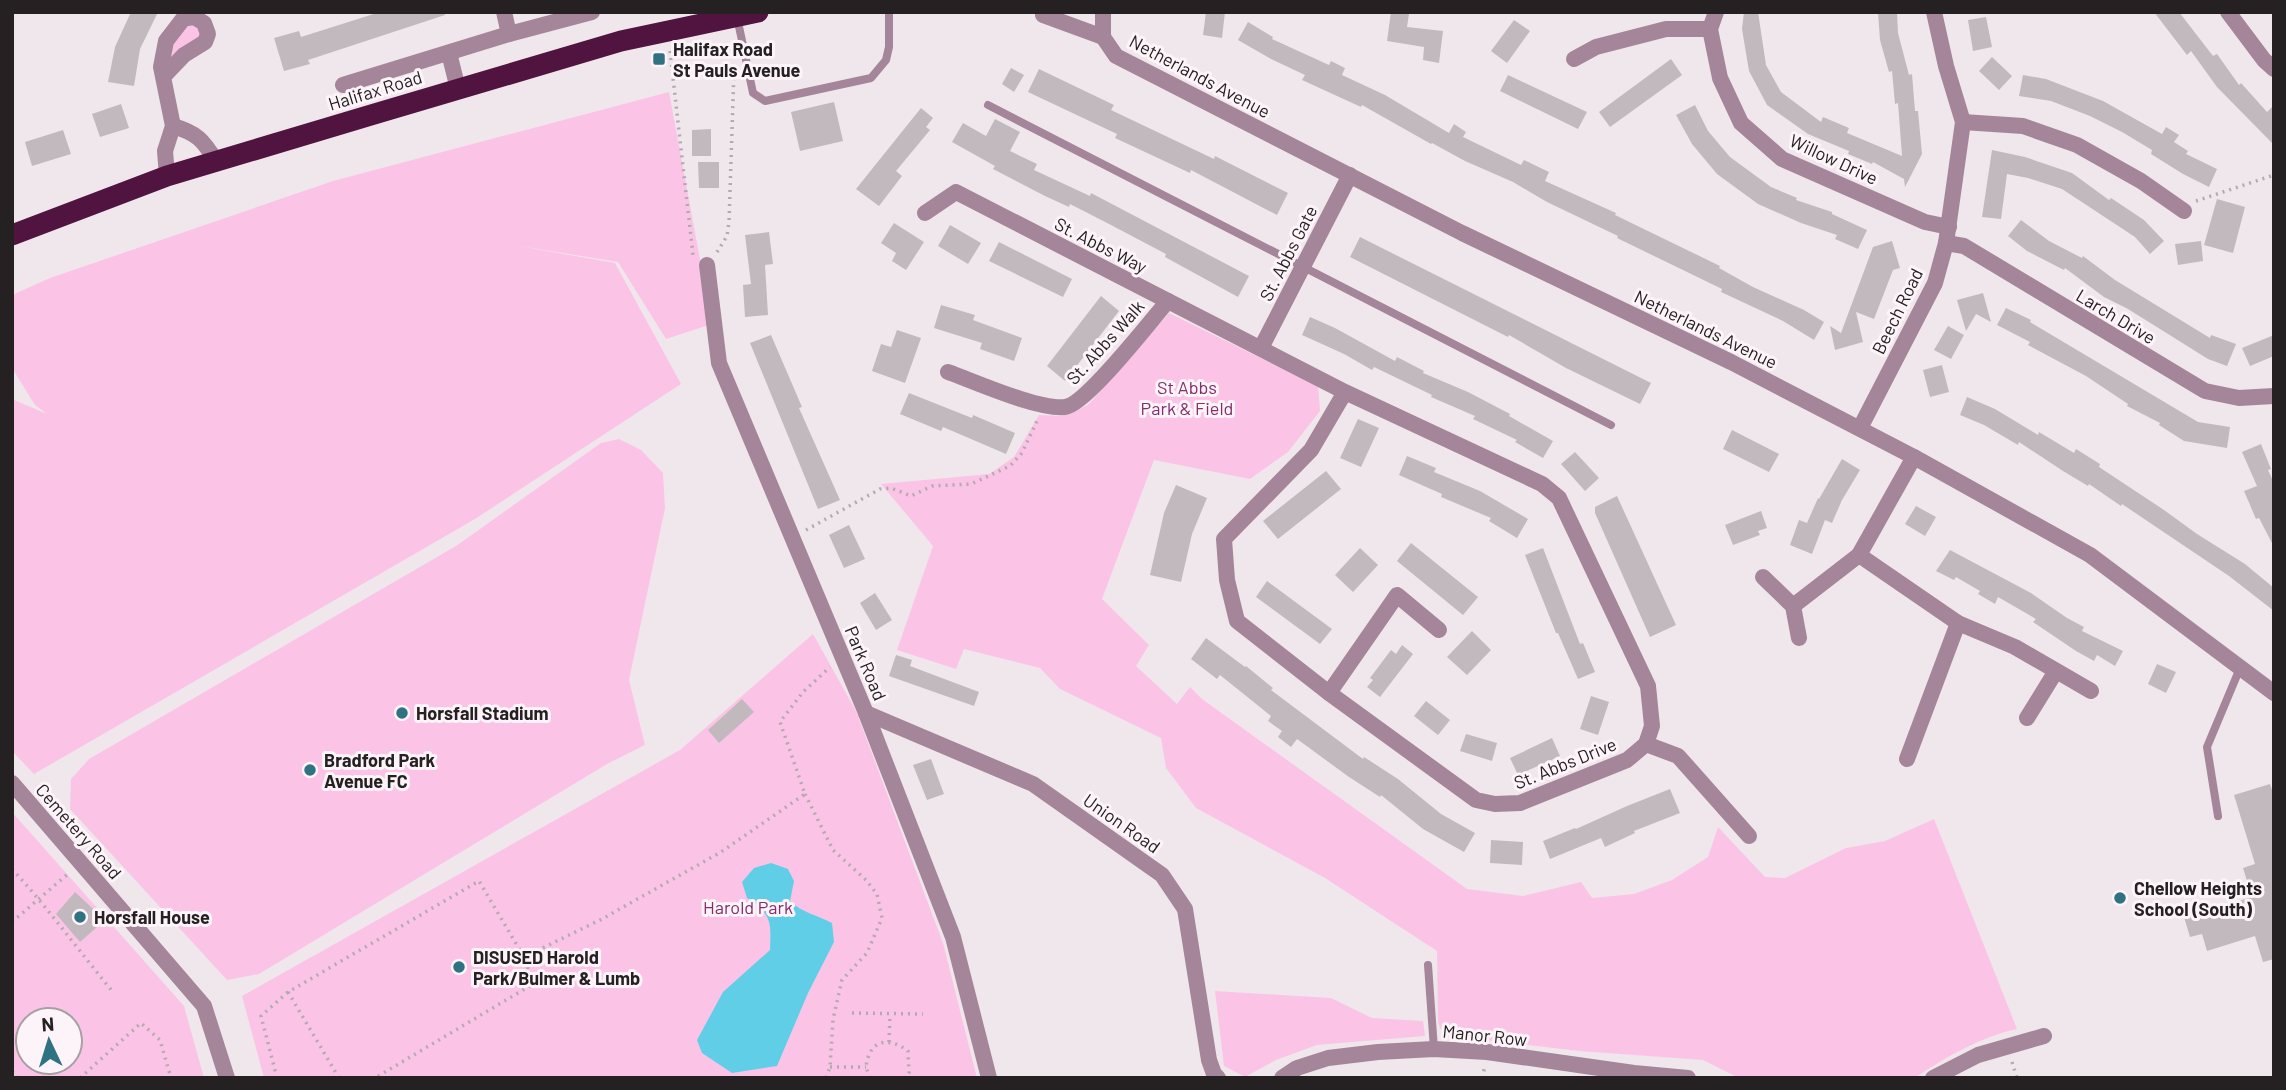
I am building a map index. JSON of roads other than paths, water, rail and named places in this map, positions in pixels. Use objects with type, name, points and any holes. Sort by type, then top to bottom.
[{"type":"highway","name":"Halifax Road","points":[[12,235],[167,176],[216,161],[621,41],[747,14]]},
{"type":"street","points":[[504,12],[509,34]]},
{"type":"street","points":[[343,85],[509,34],[592,12]]},
{"type":"street","name":"Netherlands Avenue","points":[[1103,12],[1103,37],[1116,56],[1462,233],[1731,362],[1914,457],[2090,555],[2274,692]]},
{"type":"street","points":[[1574,59],[1596,47],[1666,29],[1710,29],[1716,12]]},
{"type":"street","name":"Beech Road","points":[[1860,428],[1935,283],[1947,235],[1963,122],[1945,66],[1934,12]]},
{"type":"street","points":[[2228,12],[2264,60],[2274,69]]},
{"type":"street","name":"Netherlands Avenue","points":[[1043,15],[1103,37]]},
{"type":"street","name":"Willow Drive","points":[[1710,29],[1720,78],[1741,123],[1782,159],[1925,222],[1947,235]]},
{"type":"street","points":[[449,53],[457,89]]},
{"type":"street","points":[[163,77],[173,127],[165,151],[167,176]]},
{"type":"street","points":[[1963,122],[2023,126],[2077,145],[2141,181],[2184,211]]},
{"type":"street","points":[[173,127],[189,131],[201,139],[216,161]]},
{"type":"street","name":"St. Abbs Gate","points":[[1261,348],[1350,175]]},
{"type":"street","name":"St. Abbs Way","points":[[925,213],[956,192],[1261,348]]},
{"type":"street","name":"Larch Drive","points":[[1947,235],[2205,391],[2239,398],[2274,396]]},
{"type":"street","name":"Park Road","points":[[707,265],[719,363],[866,713],[953,937],[989,1078]]},
{"type":"street","name":"St. Abbs Walk","points":[[948,372],[1044,407],[1068,407],[1088,394],[1168,301]]},
{"type":"street","points":[[1261,348],[1345,392],[1542,484],[1559,498],[1647,687],[1652,726],[1646,744],[1678,757],[1749,836]]},
{"type":"street","name":"St. Abbs Drive","points":[[1345,392],[1311,450],[1224,539],[1227,580],[1237,621],[1329,693],[1476,800],[1495,804],[1520,803],[1627,760],[1646,744]]},
{"type":"street","points":[[1793,607],[1859,555],[1914,457]]},
{"type":"street","points":[[1859,555],[1958,623],[2015,647],[2091,691]]},
{"type":"street","points":[[1763,576],[1793,607],[1799,638]]},
{"type":"street","points":[[1329,693],[1394,592],[1439,630]]},
{"type":"street","points":[[1907,759],[1958,623]]},
{"type":"street","points":[[2027,718],[2056,671]]},
{"type":"street","name":"Union Road","points":[[866,713],[1033,784],[1162,875],[1185,909],[1209,1060],[1216,1076]]},
{"type":"street","name":"Cemetery Road","points":[[12,783],[204,1006],[227,1078]]},
{"type":"street","points":[[1934,1078],[1978,1055],[2044,1036]]},
{"type":"street","name":"Manor Row","points":[[1282,1078],[1297,1069],[1328,1058],[1434,1049],[1487,1052],[1688,1078]]},
{"type":"street","points":[[1197,1078],[1216,1076]]},
{"type":"lane","points":[[747,14],[753,93],[765,101],[871,78],[886,60],[889,47],[889,12]]},
{"type":"lane","points":[[988,105],[1611,425]]},
{"type":"lane","points":[[2218,816],[2207,747],[2241,668]]},
{"type":"lane","points":[[1428,965],[1434,1049]]},
{"type":"water","points":[[771,863],[788,869],[794,881],[790,901],[794,905],[832,923],[834,942],[808,993],[777,1066],[732,1073],[702,1053],[697,1040],[723,992],[770,950],[766,914],[747,898],[742,882],[754,868]]},
{"type":"place","name":"Halifax Road St Pauls Avenue","points":[[659,59]]},
{"type":"place","name":"Horsfall Stadium","points":[[402,713]]},
{"type":"place","name":"Bradford Park Avenue FC","points":[[310,770]]},
{"type":"place","name":"Chellow Heights School (South)","points":[[2120,898]]},
{"type":"place","name":"Horsfall House","points":[[80,917]]},
{"type":"place","name":"DISUSED Harold Park/Bulmer & Lumb","points":[[459,967]]},
{"type":"park label","name":"St Abbs Park & Field","points":[[1187,397]]},
{"type":"park label","name":"Harold Park","points":[[748,907]]}]
